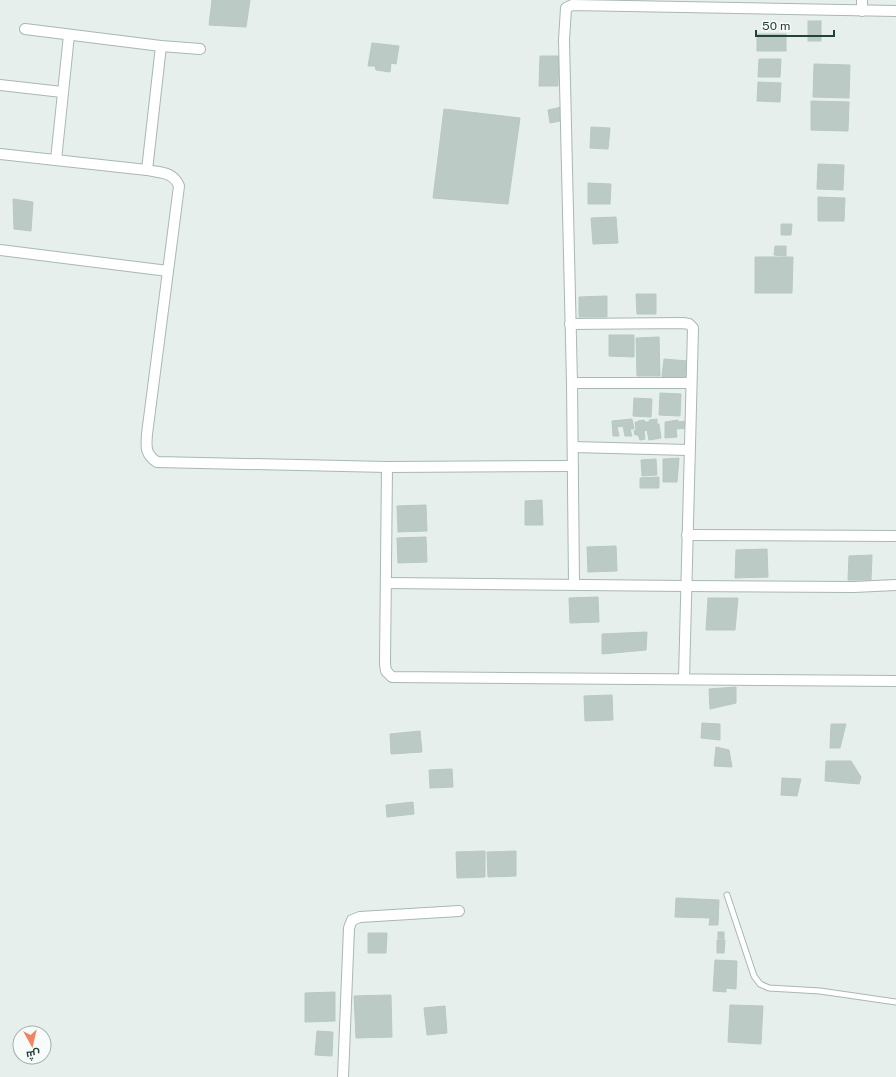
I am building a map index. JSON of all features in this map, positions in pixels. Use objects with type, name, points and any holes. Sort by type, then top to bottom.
[{"type":"street","points":[[574,584],[572,383],[564,40],[564,14],[566,8],[569,3],[767,4],[862,5],[896,11]]},
{"type":"street","points":[[25,29],[161,46],[200,49]]},
{"type":"street","points":[[56,160],[69,35]]},
{"type":"street","points":[[147,170],[161,46]]},
{"type":"street","points":[[0,85],[62,92]]},
{"type":"street","points":[[0,154],[147,170],[169,174],[176,178],[179,186],[146,447],[149,457],[157,462],[387,467],[573,466]]},
{"type":"street","points":[[0,250],[168,271]]},
{"type":"street","points":[[570,324],[683,323],[689,324],[693,328],[684,679]]},
{"type":"street","points":[[572,383],[691,383]]},
{"type":"street","points":[[573,448],[689,450]]},
{"type":"street","points":[[387,467],[385,664],[386,671],[392,676],[896,681]]},
{"type":"street","points":[[687,535],[896,536]]},
{"type":"street","points":[[387,582],[854,587],[896,585]]},
{"type":"street","points":[[343,1077],[349,928],[352,920],[360,917],[459,911]]},
{"type":"lane","points":[[727,895],[754,976],[760,984],[770,988],[820,991],[896,1002]]},
{"type":"building","points":[[212,0],[250,0],[246,27],[209,25]]},
{"type":"building","points":[[808,21],[821,21],[821,41],[808,41]]},
{"type":"building","points":[[757,34],[786,34],[786,51],[757,51]]},
{"type":"building","points":[[372,43],[399,46],[396,64],[391,63],[390,72],[376,70],[375,66],[368,66]]},
{"type":"building","points":[[540,56],[559,56],[558,86],[539,86]]},
{"type":"building","points":[[759,59],[781,59],[780,77],[758,77]]},
{"type":"building","points":[[814,64],[850,65],[849,98],[813,97]]},
{"type":"building","points":[[758,82],[781,83],[780,102],[757,101]]},
{"type":"building","points":[[811,101],[849,102],[848,131],[811,130]]},
{"type":"building","points":[[562,107],[565,120],[550,123],[548,110]]},
{"type":"building","points":[[444,109],[520,118],[508,204],[433,198]]},
{"type":"building","points":[[591,127],[610,128],[608,149],[590,148]]},
{"type":"building","points":[[818,164],[844,165],[843,190],[817,189]]},
{"type":"building","points":[[588,183],[611,184],[610,204],[588,204]]},
{"type":"building","points":[[818,197],[845,198],[844,221],[818,221]]},
{"type":"building","points":[[13,199],[33,202],[31,231],[14,229]]},
{"type":"building","points":[[616,217],[618,243],[593,244],[591,218]]},
{"type":"building","points":[[781,224],[792,224],[791,235],[781,235]]},
{"type":"building","points":[[775,246],[786,246],[786,256],[774,255]]},
{"type":"building","points":[[755,257],[793,257],[792,293],[755,293]]},
{"type":"building","points":[[636,294],[656,294],[656,314],[637,314]]},
{"type":"building","points":[[607,296],[607,317],[579,317],[579,297]]},
{"type":"building","points":[[609,335],[634,335],[634,357],[609,356]]},
{"type":"building","points":[[659,337],[660,376],[637,376],[636,338]]},
{"type":"building","points":[[664,359],[688,361],[687,379],[662,377]]},
{"type":"building","points":[[660,393],[681,394],[680,416],[659,415]]},
{"type":"building","points":[[634,398],[652,399],[651,417],[633,416]]},
{"type":"building","points":[[632,419],[634,429],[630,429],[632,436],[625,436],[623,426],[617,427],[619,436],[613,436],[612,421]]},
{"type":"building","points":[[657,419],[661,438],[649,440],[647,430],[644,431],[645,439],[640,440],[638,435],[635,435],[635,422],[644,420],[645,422],[650,422],[649,420]]},
{"type":"building","points":[[678,420],[678,422],[686,421],[688,428],[676,429],[677,437],[665,438],[665,422]]},
{"type":"building","points":[[679,458],[677,482],[663,482],[663,459]]},
{"type":"building","points":[[656,459],[657,475],[642,476],[641,460]]},
{"type":"building","points":[[659,477],[659,488],[640,488],[640,478]]},
{"type":"building","points":[[542,500],[543,525],[525,525],[525,501]]},
{"type":"building","points":[[426,505],[427,531],[398,532],[397,506]]},
{"type":"building","points":[[426,537],[427,562],[398,563],[397,538]]},
{"type":"building","points":[[616,546],[617,571],[588,572],[587,547]]},
{"type":"building","points":[[767,549],[768,577],[735,578],[736,550]]},
{"type":"building","points":[[872,555],[871,580],[848,580],[849,556]]},
{"type":"building","points":[[598,597],[599,622],[570,623],[569,598]]},
{"type":"building","points":[[708,598],[738,598],[735,630],[706,630]]},
{"type":"building","points":[[647,632],[646,650],[602,654],[602,634]]},
{"type":"building","points":[[736,687],[736,703],[710,709],[709,689]]},
{"type":"building","points":[[612,695],[613,720],[585,721],[584,696]]},
{"type":"building","points":[[702,723],[720,724],[720,740],[701,738]]},
{"type":"building","points":[[831,724],[846,724],[840,748],[830,748]]},
{"type":"building","points":[[420,731],[422,752],[391,754],[390,734]]},
{"type":"building","points":[[716,747],[729,750],[732,767],[714,766]]},
{"type":"building","points":[[826,761],[851,761],[861,777],[859,784],[825,781]]},
{"type":"building","points":[[452,769],[453,787],[430,788],[429,770]]},
{"type":"building","points":[[782,778],[801,779],[797,796],[781,795]]},
{"type":"building","points":[[413,802],[414,814],[387,817],[386,805]]},
{"type":"building","points":[[485,851],[485,877],[457,878],[456,852]]},
{"type":"building","points":[[516,851],[516,876],[488,877],[487,852]]},
{"type":"building","points":[[676,898],[719,900],[718,925],[709,925],[710,918],[675,917]]},
{"type":"building","points":[[718,932],[724,932],[724,939],[718,939]]},
{"type":"building","points":[[368,933],[387,933],[386,953],[368,953]]},
{"type":"building","points":[[717,940],[725,940],[724,953],[717,953]]},
{"type":"building","points":[[715,960],[737,961],[736,989],[726,988],[726,992],[713,991]]},
{"type":"building","points":[[335,992],[335,1021],[305,1022],[305,993]]},
{"type":"building","points":[[391,995],[392,1037],[356,1038],[354,996]]},
{"type":"building","points":[[730,1005],[763,1006],[761,1044],[728,1042]]},
{"type":"building","points":[[445,1006],[447,1033],[427,1035],[424,1008]]},
{"type":"building","points":[[317,1031],[333,1032],[332,1056],[315,1055]]}]
